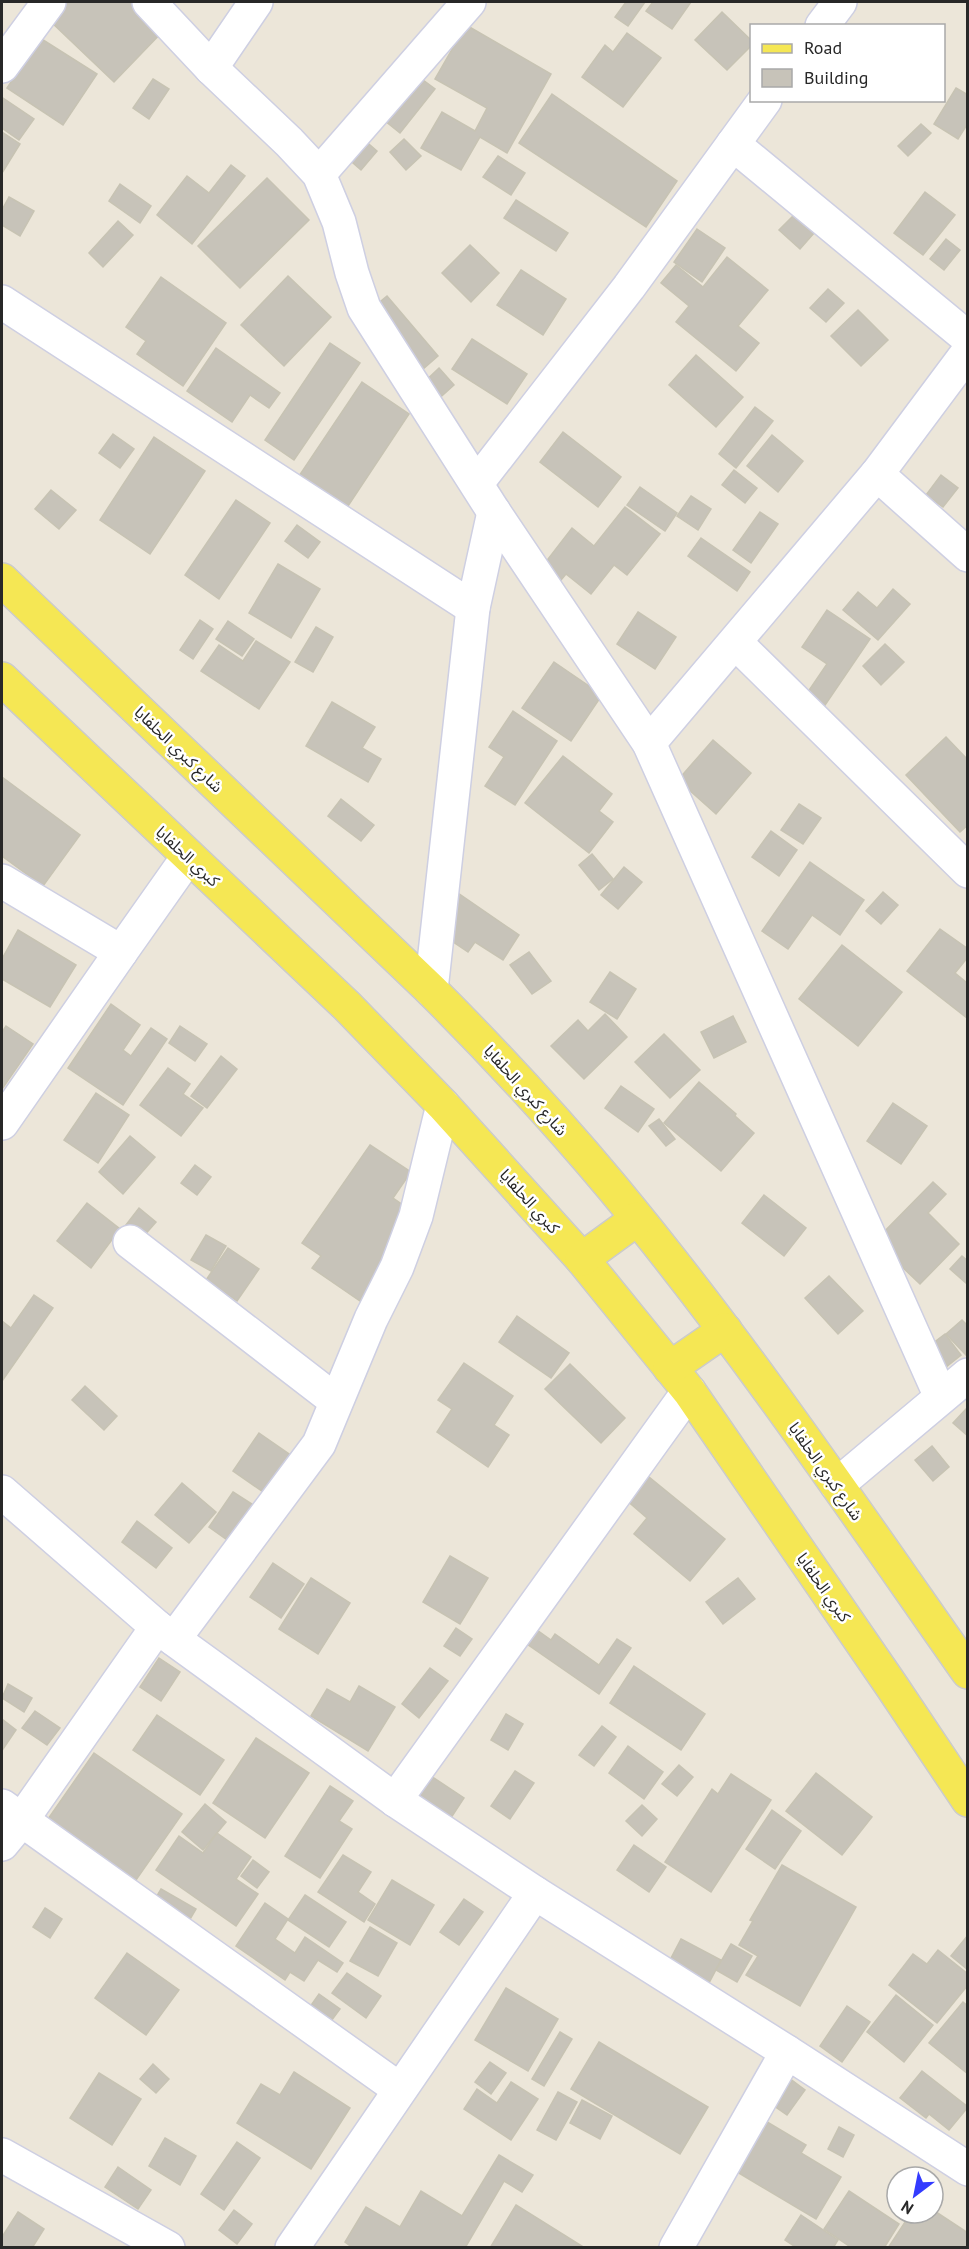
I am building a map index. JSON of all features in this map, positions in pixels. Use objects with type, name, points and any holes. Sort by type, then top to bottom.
[{"type":"main road","name":"شارع كبري الحلفايا","points":[[2,580],[431,990],[487,1046],[612,1187],[725,1330],[968,1672]]},
{"type":"main road","name":"كبري الحلفايا","points":[[2,679],[347,1006],[443,1105],[582,1259],[679,1379],[968,1800]]},
{"type":"main road","points":[[582,1259],[637,1219]]},
{"type":"main road","points":[[679,1379],[725,1330]]},
{"type":"street","points":[[2,66],[50,2]]},
{"type":"street","points":[[149,2],[211,68],[289,142],[319,174],[339,222],[364,308],[494,512],[649,743],[941,1397]]},
{"type":"street","points":[[211,68],[256,2]]},
{"type":"street","points":[[319,174],[469,2]]},
{"type":"street","points":[[824,24],[840,2]]},
{"type":"street","points":[[477,483],[629,287],[764,102]]},
{"type":"street","points":[[733,144],[968,338]]},
{"type":"street","points":[[2,302],[473,608]]},
{"type":"street","points":[[649,743],[877,474],[968,352]]},
{"type":"street","points":[[877,474],[968,555]]},
{"type":"street","points":[[431,990],[473,608],[494,512]]},
{"type":"street","points":[[736,643],[968,871]]},
{"type":"street","points":[[2,1123],[188,857]]},
{"type":"street","points":[[2,881],[121,952]]},
{"type":"street","points":[[399,2089],[8,1824],[319,1444],[397,1266],[416,1216],[443,1105]]},
{"type":"street","points":[[130,1242],[336,1401]]},
{"type":"street","points":[[837,1485],[968,1376]]},
{"type":"street","points":[[394,1800],[679,1379]]},
{"type":"street","points":[[2,1492],[165,1633],[394,1800],[535,1893],[968,2169]]},
{"type":"street","points":[[292,2247],[535,1893]]},
{"type":"street","points":[[676,2247],[787,2052]]},
{"type":"street","points":[[2,2155],[168,2247]]},
{"type":"building","points":[[66,2],[136,2],[165,29],[114,82],[49,20]]},
{"type":"building","points":[[626,2],[645,2],[628,26],[615,17]]},
{"type":"building","points":[[653,2],[691,2],[672,29],[646,11]]},
{"type":"building","points":[[722,12],[750,39],[750,47],[727,70],[695,40]]},
{"type":"building","points":[[466,25],[551,74],[507,153],[480,137],[461,170],[421,148],[442,112],[475,131],[487,108],[435,79]]},
{"type":"building","points":[[627,33],[661,58],[623,107],[582,77],[605,45],[613,52]]},
{"type":"building","points":[[40,38],[97,74],[63,125],[7,88]]},
{"type":"building","points":[[419,77],[435,89],[400,133],[385,121]]},
{"type":"building","points":[[153,79],[169,89],[149,119],[133,108]]},
{"type":"building","points":[[956,88],[968,95],[968,123],[958,139],[934,124]]},
{"type":"building","points":[[552,94],[677,181],[646,227],[519,143]]},
{"type":"building","points":[[3,98],[34,119],[19,140],[2,128]]},
{"type":"building","points":[[921,124],[931,133],[908,156],[898,146]]},
{"type":"building","points":[[2,132],[20,144],[2,173]]},
{"type":"building","points":[[362,138],[377,151],[361,170],[346,157]]},
{"type":"building","points":[[404,139],[421,156],[406,170],[390,152]]},
{"type":"building","points":[[498,156],[525,173],[511,195],[483,177]]},
{"type":"building","points":[[231,165],[245,176],[192,244],[157,215],[187,176],[209,193]]},
{"type":"building","points":[[267,178],[309,220],[240,288],[198,246]]},
{"type":"building","points":[[120,184],[151,206],[140,223],[109,201]]},
{"type":"building","points":[[925,192],[955,215],[923,255],[894,233]]},
{"type":"building","points":[[9,197],[34,211],[20,236],[2,225],[2,210]]},
{"type":"building","points":[[516,200],[568,233],[556,251],[504,218]]},
{"type":"building","points":[[794,215],[814,233],[800,249],[779,230]]},
{"type":"building","points":[[118,221],[133,235],[103,267],[89,253]]},
{"type":"building","points":[[697,229],[725,248],[702,282],[674,262]]},
{"type":"building","points":[[946,239],[960,250],[944,270],[930,259]]},
{"type":"building","points":[[470,245],[499,273],[471,302],[442,273]]},
{"type":"building","points":[[727,257],[768,290],[738,326],[759,343],[736,371],[676,322],[689,306],[661,283],[676,265],[703,287]]},
{"type":"building","points":[[521,270],[566,299],[543,335],[497,305]]},
{"type":"building","points":[[288,276],[331,317],[284,366],[241,325]]},
{"type":"building","points":[[161,277],[226,323],[183,386],[137,354],[146,341],[126,327]]},
{"type":"building","points":[[828,289],[844,303],[826,322],[810,308]]},
{"type":"building","points":[[387,296],[438,356],[422,370],[370,310]]},
{"type":"building","points":[[858,310],[888,340],[861,366],[831,336]]},
{"type":"building","points":[[472,339],[527,374],[507,404],[452,369]]},
{"type":"building","points":[[330,343],[360,363],[294,460],[265,440]]},
{"type":"building","points":[[216,348],[280,393],[269,408],[250,395],[232,422],[187,391]]},
{"type":"building","points":[[696,355],[743,397],[716,427],[669,385]]},
{"type":"building","points":[[439,368],[454,385],[434,403],[419,387]]},
{"type":"building","points":[[362,382],[409,414],[346,509],[299,476]]},
{"type":"building","points":[[755,407],[773,421],[736,468],[719,454]]},
{"type":"building","points":[[563,432],[621,477],[598,507],[540,462]]},
{"type":"building","points":[[113,434],[134,449],[120,468],[99,453]]},
{"type":"building","points":[[772,435],[803,461],[778,492],[747,466]]},
{"type":"building","points":[[154,437],[205,471],[150,554],[100,520]]},
{"type":"building","points":[[734,470],[757,488],[745,503],[722,485]]},
{"type":"building","points":[[941,475],[958,488],[943,507],[926,495]]},
{"type":"building","points":[[640,487],[677,513],[665,531],[627,505]]},
{"type":"building","points":[[51,490],[76,510],[59,529],[35,509]]},
{"type":"building","points":[[691,496],[711,509],[698,530],[677,516]]},
{"type":"building","points":[[236,500],[270,523],[219,599],[185,575]]},
{"type":"building","points":[[625,507],[660,534],[627,575],[614,565],[591,594],[566,574],[556,586],[538,572],[572,528],[594,546]]},
{"type":"building","points":[[760,512],[778,524],[751,563],[733,550]]},
{"type":"building","points":[[297,525],[320,542],[308,558],[285,541]]},
{"type":"building","points":[[701,538],[750,572],[737,591],[688,556]]},
{"type":"building","points":[[278,564],[320,589],[291,638],[249,613]]},
{"type":"building","points":[[893,589],[910,604],[878,640],[843,610],[858,592],[877,608]]},
{"type":"building","points":[[827,610],[870,639],[819,714],[801,702],[827,664],[802,647]]},
{"type":"building","points":[[638,612],[676,637],[655,669],[617,644]]},
{"type":"building","points":[[200,620],[213,629],[193,659],[180,650]]},
{"type":"building","points":[[228,621],[254,639],[242,656],[216,639]]},
{"type":"building","points":[[316,627],[333,637],[313,672],[295,662]]},
{"type":"building","points":[[256,641],[290,662],[259,709],[201,671],[219,645],[243,661]]},
{"type":"building","points":[[885,644],[904,662],[881,685],[863,666]]},
{"type":"building","points":[[554,662],[602,695],[571,741],[522,708]]},
{"type":"building","points":[[332,702],[375,727],[362,748],[381,759],[368,782],[306,746]]},
{"type":"building","points":[[513,711],[557,741],[515,805],[485,786],[504,757],[489,747]]},
{"type":"building","points":[[946,737],[968,760],[968,825],[960,832],[906,775]]},
{"type":"building","points":[[713,740],[751,773],[716,814],[678,780]]},
{"type":"building","points":[[563,756],[612,794],[599,811],[613,822],[589,853],[525,803]]},
{"type":"building","points":[[2,777],[80,835],[43,886],[2,856]]},
{"type":"building","points":[[341,799],[374,825],[361,841],[328,816]]},
{"type":"building","points":[[799,804],[821,818],[803,844],[781,830]]},
{"type":"building","points":[[771,831],[797,850],[779,876],[752,857]]},
{"type":"building","points":[[592,854],[613,879],[599,890],[579,865]]},
{"type":"building","points":[[810,862],[864,900],[840,935],[812,915],[788,949],[762,931]]},
{"type":"building","points":[[624,867],[642,882],[618,909],[601,895]]},
{"type":"building","points":[[883,892],[898,905],[881,924],[866,911]]},
{"type":"building","points":[[458,893],[519,935],[503,960],[475,942],[468,952],[434,929]]},
{"type":"building","points":[[940,929],[968,949],[968,957],[955,973],[966,982],[968,980],[967,1018],[907,971]]},
{"type":"building","points":[[18,930],[76,965],[50,1007],[2,979],[2,959]]},
{"type":"building","points":[[842,945],[902,992],[858,1046],[799,999]]},
{"type":"building","points":[[529,952],[551,981],[532,994],[510,965]]},
{"type":"building","points":[[610,972],[636,989],[617,1019],[590,1002]]},
{"type":"building","points":[[111,1004],[140,1025],[123,1050],[131,1056],[151,1028],[167,1039],[123,1105],[68,1068]]},
{"type":"building","points":[[605,1014],[627,1037],[584,1079],[551,1046],[578,1020],[588,1031]]},
{"type":"building","points":[[733,1016],[746,1042],[714,1058],[701,1032]]},
{"type":"building","points":[[6,1026],[33,1044],[2,1089],[2,1032]]},
{"type":"building","points":[[180,1026],[207,1044],[195,1061],[169,1043]]},
{"type":"building","points":[[664,1034],[700,1070],[670,1098],[635,1062]]},
{"type":"building","points":[[221,1056],[237,1069],[207,1108],[191,1096]]},
{"type":"building","points":[[168,1068],[190,1084],[183,1094],[203,1108],[181,1136],[140,1105]]},
{"type":"building","points":[[699,1082],[754,1133],[721,1171],[664,1123]]},
{"type":"building","points":[[621,1086],[654,1109],[638,1132],[605,1108]]},
{"type":"building","points":[[96,1093],[129,1115],[98,1163],[64,1140]]},
{"type":"building","points":[[893,1103],[927,1126],[901,1164],[867,1141]]},
{"type":"building","points":[[659,1119],[675,1139],[666,1146],[649,1126]]},
{"type":"building","points":[[130,1136],[155,1157],[123,1194],[99,1172]]},
{"type":"building","points":[[370,1145],[411,1172],[393,1198],[419,1216],[360,1301],[312,1268],[321,1256],[302,1243]]},
{"type":"building","points":[[195,1165],[211,1177],[197,1195],[181,1183]]},
{"type":"building","points":[[933,1182],[946,1194],[928,1213],[959,1244],[920,1284],[875,1241]]},
{"type":"building","points":[[764,1195],[806,1228],[784,1256],[742,1223]]},
{"type":"building","points":[[87,1203],[120,1229],[91,1268],[57,1241]]},
{"type":"building","points":[[139,1208],[156,1222],[142,1238],[126,1225]]},
{"type":"building","points":[[206,1235],[226,1246],[211,1271],[191,1260]]},
{"type":"building","points":[[228,1248],[259,1269],[237,1301],[206,1280]]},
{"type":"building","points":[[962,1256],[968,1261],[967,1284],[950,1269]]},
{"type":"building","points":[[829,1276],[863,1311],[838,1334],[805,1298]]},
{"type":"building","points":[[34,1295],[53,1308],[2,1381],[2,1321],[11,1328]]},
{"type":"building","points":[[517,1316],[569,1353],[551,1378],[499,1342]]},
{"type":"building","points":[[962,1320],[968,1326],[966,1355],[946,1334]]},
{"type":"building","points":[[945,1334],[961,1355],[936,1375],[919,1354]]},
{"type":"building","points":[[464,1363],[513,1396],[494,1425],[509,1435],[488,1467],[437,1432],[452,1409],[438,1400]]},
{"type":"building","points":[[570,1364],[625,1418],[601,1443],[545,1389]]},
{"type":"building","points":[[85,1386],[117,1416],[104,1430],[72,1400]]},
{"type":"building","points":[[968,1407],[968,1436],[953,1423]]},
{"type":"building","points":[[259,1433],[292,1456],[266,1494],[233,1471]]},
{"type":"building","points":[[932,1446],[949,1467],[933,1481],[915,1460]]},
{"type":"building","points":[[638,1468],[725,1539],[690,1581],[634,1534],[647,1518],[618,1493]]},
{"type":"building","points":[[182,1483],[216,1512],[189,1543],[155,1515]]},
{"type":"building","points":[[233,1492],[255,1506],[230,1542],[209,1527]]},
{"type":"building","points":[[137,1521],[172,1548],[156,1568],[122,1542]]},
{"type":"building","points":[[450,1556],[488,1578],[460,1624],[423,1602]]},
{"type":"building","points":[[273,1563],[304,1584],[281,1618],[250,1597]]},
{"type":"building","points":[[311,1578],[350,1603],[318,1654],[279,1629]]},
{"type":"building","points":[[738,1578],[755,1599],[723,1624],[706,1602]]},
{"type":"building","points":[[456,1628],[472,1639],[460,1656],[444,1646]]},
{"type":"building","points":[[537,1630],[551,1640],[555,1634],[599,1665],[617,1639],[631,1648],[599,1694],[527,1644]]},
{"type":"building","points":[[159,1658],[180,1672],[161,1701],[140,1687]]},
{"type":"building","points":[[634,1666],[705,1714],[681,1750],[610,1703]]},
{"type":"building","points":[[430,1668],[448,1681],[419,1718],[402,1704]]},
{"type":"building","points":[[8,1684],[32,1698],[24,1712],[2,1698]]},
{"type":"building","points":[[359,1686],[395,1707],[368,1751],[311,1716],[327,1689],[350,1702]]},
{"type":"building","points":[[35,1711],[60,1728],[47,1745],[22,1728]]},
{"type":"building","points":[[506,1714],[523,1724],[508,1750],[491,1740]]},
{"type":"building","points":[[157,1715],[224,1760],[200,1795],[133,1750]]},
{"type":"building","points":[[2,1719],[16,1730],[3,1749],[2,1748]]},
{"type":"building","points":[[602,1726],[616,1737],[594,1766],[579,1755]]},
{"type":"building","points":[[256,1738],[309,1773],[265,1838],[213,1803]]},
{"type":"building","points":[[628,1746],[663,1772],[644,1799],[609,1773]]},
{"type":"building","points":[[94,1753],[182,1814],[136,1880],[48,1819]]},
{"type":"building","points":[[679,1765],[693,1777],[677,1796],[662,1784]]},
{"type":"building","points":[[515,1771],[534,1783],[510,1819],[491,1806]]},
{"type":"building","points":[[816,1773],[872,1817],[842,1855],[786,1811]]},
{"type":"building","points":[[428,1774],[464,1798],[443,1830],[407,1807]]},
{"type":"building","points":[[731,1774],[771,1800],[711,1892],[665,1862],[712,1789],[718,1794]]},
{"type":"building","points":[[330,1786],[353,1801],[339,1821],[352,1829],[320,1878],[285,1856]]},
{"type":"building","points":[[205,1804],[226,1822],[203,1850],[182,1832]]},
{"type":"building","points":[[642,1805],[657,1819],[642,1836],[626,1821]]},
{"type":"building","points":[[772,1810],[801,1831],[775,1869],[746,1849]]},
{"type":"building","points":[[217,1833],[251,1857],[236,1879],[258,1894],[236,1926],[156,1870],[179,1836],[203,1853]]},
{"type":"building","points":[[634,1845],[666,1867],[649,1892],[617,1870]]},
{"type":"building","points":[[343,1855],[371,1872],[358,1892],[375,1904],[364,1922],[318,1892]]},
{"type":"building","points":[[253,1860],[269,1872],[257,1888],[241,1876]]},
{"type":"building","points":[[782,1865],[856,1907],[800,2006],[746,1975],[758,1956],[739,1945],[753,1921],[750,1920]]},
{"type":"building","points":[[392,1880],[434,1905],[410,1945],[368,1920]]},
{"type":"building","points":[[161,1889],[196,1909],[186,1926],[151,1906]]},
{"type":"building","points":[[305,1895],[346,1922],[329,1947],[288,1920]]},
{"type":"building","points":[[464,1899],[483,1912],[459,1945],[440,1932]]},
{"type":"building","points":[[265,1903],[288,1919],[275,1939],[295,1953],[305,1937],[343,1963],[337,1972],[318,1960],[304,1981],[290,1972],[285,1980],[236,1946]]},
{"type":"building","points":[[45,1908],[62,1919],[50,1938],[33,1927]]},
{"type":"building","points":[[370,1927],[397,1943],[378,1976],[350,1961]]},
{"type":"building","points":[[968,1935],[968,1970],[951,1956]]},
{"type":"building","points":[[681,1939],[721,1960],[709,1983],[669,1962]]},
{"type":"building","points":[[731,1944],[752,1956],[737,1982],[716,1970]]},
{"type":"building","points":[[938,1950],[968,1974],[968,1985],[937,2023],[889,1985],[913,1954],[927,1964]]},
{"type":"building","points":[[127,1953],[179,1990],[146,2035],[95,1998]]},
{"type":"building","points":[[347,1973],[381,1996],[366,2018],[332,1993]]},
{"type":"building","points":[[506,1988],[558,2019],[528,2071],[475,2040]]},
{"type":"building","points":[[319,1994],[340,2009],[323,2032],[302,2018]]},
{"type":"building","points":[[896,1995],[933,2025],[904,2062],[867,2032]]},
{"type":"building","points":[[963,2002],[968,2006],[968,2074],[929,2043]]},
{"type":"building","points":[[847,2006],[870,2022],[842,2062],[820,2046]]},
{"type":"building","points":[[560,2032],[572,2039],[544,2086],[532,2079]]},
{"type":"building","points":[[599,2042],[708,2107],[680,2154],[571,2089]]},
{"type":"building","points":[[490,2062],[506,2073],[491,2094],[475,2082]]},
{"type":"building","points":[[153,2064],[169,2079],[156,2093],[140,2079]]},
{"type":"building","points":[[922,2071],[968,2107],[949,2130],[929,2114],[926,2118],[900,2098]]},
{"type":"building","points":[[294,2072],[350,2108],[311,2169],[237,2123],[261,2084],[280,2095]]},
{"type":"building","points":[[99,2073],[141,2099],[112,2145],[70,2118]]},
{"type":"building","points":[[785,2075],[805,2090],[787,2115],[767,2101]]},
{"type":"building","points":[[511,2082],[538,2099],[511,2140],[464,2109],[477,2089],[497,2103]]},
{"type":"building","points":[[558,2092],[577,2102],[556,2140],[537,2130]]},
{"type":"building","points":[[582,2100],[612,2116],[600,2139],[570,2123]]},
{"type":"building","points":[[757,2116],[806,2145],[801,2153],[841,2177],[816,2219],[727,2166]]},
{"type":"building","points":[[839,2127],[854,2135],[843,2157],[828,2149]]},
{"type":"building","points":[[165,2138],[196,2156],[180,2185],[149,2166]]},
{"type":"building","points":[[237,2142],[260,2158],[224,2210],[201,2194]]},
{"type":"building","points":[[499,2155],[533,2175],[522,2192],[504,2181],[465,2248],[353,2248],[345,2242],[366,2207],[400,2227],[421,2191],[462,2216]]},
{"type":"building","points":[[118,2167],[151,2190],[138,2209],[105,2187]]},
{"type":"building","points":[[849,2191],[885,2215],[885,2225],[898,2225],[884,2248],[852,2248],[824,2229]]},
{"type":"building","points":[[516,2205],[585,2248],[490,2248]]},
{"type":"building","points":[[234,2210],[252,2224],[237,2244],[219,2230]]},
{"type":"building","points":[[18,2212],[44,2229],[32,2248],[2,2248],[2,2237]]},
{"type":"building","points":[[801,2215],[838,2240],[833,2248],[797,2248],[785,2240]]},
{"type":"building","points":[[945,2218],[968,2233],[968,2243],[964,2248],[888,2248],[903,2225],[945,2225]]}]
